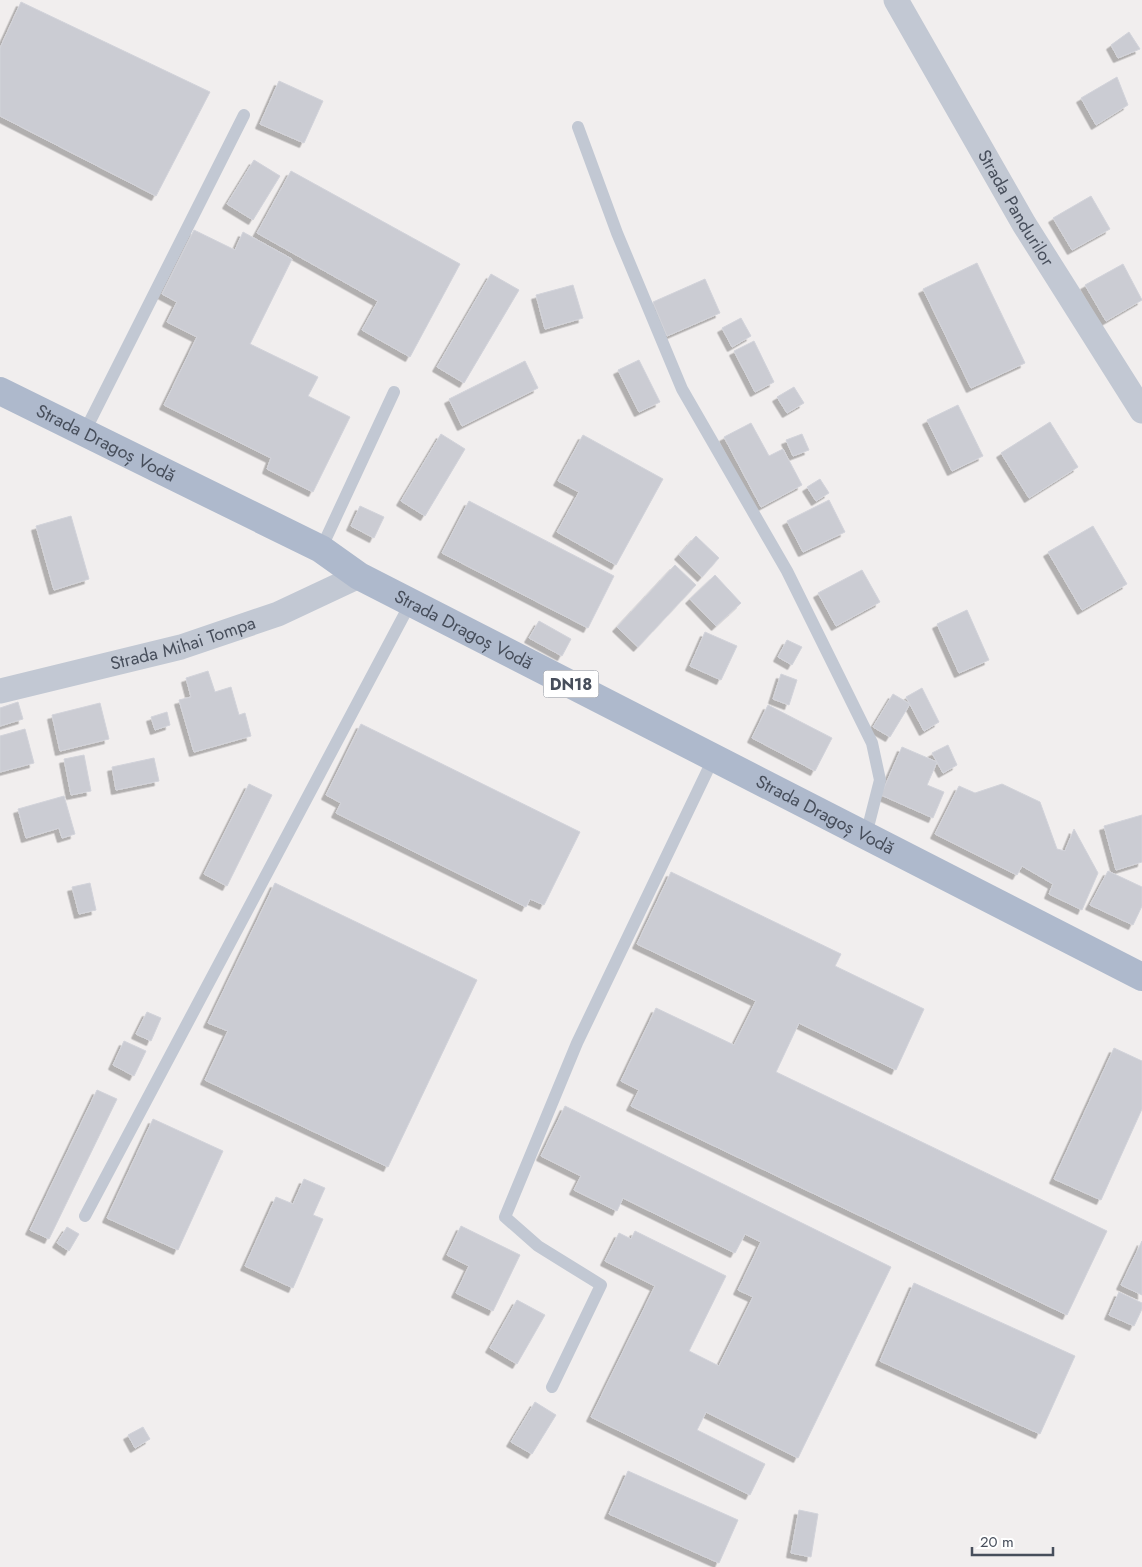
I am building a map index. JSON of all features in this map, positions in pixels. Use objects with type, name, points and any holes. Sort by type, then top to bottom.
[{"type":"main road","name":"Strada Dragoș Vodă","points":[[0,391],[321,549],[359,576],[1142,977]]},
{"type":"street","name":"Strada Pandurilor","points":[[896,0],[1024,224],[1142,411]]},
{"type":"street","name":"Strada Mihai Tompa","points":[[0,691],[181,647],[278,614],[359,576]]},
{"type":"lane","points":[[84,432],[244,114]]},
{"type":"lane","points":[[578,127],[617,232],[682,389],[787,571],[872,743],[880,780],[866,835]]},
{"type":"lane","points":[[321,549],[394,392]]},
{"type":"lane","points":[[85,1216],[411,602]]},
{"type":"lane","points":[[552,1387],[601,1285],[538,1246],[505,1217],[577,1043],[714,757]]},
{"type":"building","points":[[21,2],[210,92],[156,196],[0,116],[0,48]]},
{"type":"building","points":[[1129,32],[1140,49],[1118,58],[1111,45]]},
{"type":"building","points":[[1117,77],[1128,105],[1096,125],[1081,98]]},
{"type":"building","points":[[279,81],[323,101],[304,143],[260,124]]},
{"type":"building","points":[[254,160],[280,176],[253,220],[227,204]]},
{"type":"building","points":[[291,171],[460,264],[410,357],[362,330],[378,301],[257,233]]},
{"type":"building","points":[[1091,196],[1110,229],[1072,250],[1053,218]]},
{"type":"building","points":[[194,230],[235,250],[243,232],[292,259],[250,344],[318,377],[308,396],[350,417],[313,492],[267,469],[271,458],[164,405],[197,337],[167,322],[177,302],[162,294]]},
{"type":"building","points":[[977,263],[1025,363],[971,388],[923,289]]},
{"type":"building","points":[[1123,264],[1142,300],[1106,321],[1085,285]]},
{"type":"building","points":[[491,274],[519,290],[464,383],[437,367]]},
{"type":"building","points":[[705,279],[720,313],[667,336],[653,302]]},
{"type":"building","points":[[573,285],[583,318],[545,329],[536,295]]},
{"type":"building","points":[[741,318],[751,336],[732,347],[722,328]]},
{"type":"building","points":[[754,341],[774,382],[755,392],[734,351]]},
{"type":"building","points":[[639,360],[660,402],[639,412],[618,370]]},
{"type":"building","points":[[525,361],[538,388],[462,426],[449,399]]},
{"type":"building","points":[[794,387],[804,403],[787,413],[777,397]]},
{"type":"building","points":[[958,405],[983,456],[952,471],[927,420]]},
{"type":"building","points":[[1050,422],[1078,467],[1029,498],[1001,453]]},
{"type":"building","points":[[751,423],[769,456],[783,449],[802,485],[761,507],[724,437]]},
{"type":"building","points":[[441,434],[465,449],[425,516],[401,501]]},
{"type":"building","points":[[802,434],[809,450],[793,456],[786,440]]},
{"type":"building","points":[[583,435],[663,479],[616,565],[557,532],[579,492],[558,481]]},
{"type":"building","points":[[820,479],[829,493],[816,501],[807,487]]},
{"type":"building","points":[[829,500],[845,532],[803,552],[787,521]]},
{"type":"building","points":[[469,501],[614,576],[588,628],[442,553]]},
{"type":"building","points":[[360,506],[384,517],[374,538],[351,526]]},
{"type":"building","points":[[71,516],[89,579],[54,590],[36,526]]},
{"type":"building","points":[[1093,526],[1127,584],[1082,610],[1048,552]]},
{"type":"building","points":[[696,536],[719,558],[702,577],[679,555]]},
{"type":"building","points":[[675,565],[696,585],[638,647],[617,627]]},
{"type":"building","points":[[862,570],[880,602],[836,626],[818,593]]},
{"type":"building","points":[[715,575],[741,603],[716,626],[690,599]]},
{"type":"building","points":[[967,610],[989,660],[959,673],[937,624]]},
{"type":"building","points":[[539,621],[571,639],[562,656],[529,638]]},
{"type":"building","points":[[705,632],[737,646],[721,680],[690,666]]},
{"type":"building","points":[[787,640],[802,647],[792,665],[778,657]]},
{"type":"building","points":[[208,671],[215,692],[231,687],[239,715],[245,713],[251,736],[194,752],[179,700],[191,697],[186,678]]},
{"type":"building","points":[[781,674],[797,680],[789,705],[773,699]]},
{"type":"building","points":[[922,688],[939,722],[924,731],[906,697]]},
{"type":"building","points":[[893,694],[910,704],[890,737],[873,727]]},
{"type":"building","points":[[18,702],[23,719],[0,726],[0,708]]},
{"type":"building","points":[[100,703],[109,739],[60,751],[52,715]]},
{"type":"building","points":[[768,705],[832,738],[815,771],[752,738]]},
{"type":"building","points":[[167,712],[170,725],[155,730],[151,717]]},
{"type":"building","points":[[361,724],[580,832],[544,905],[530,899],[526,907],[336,813],[341,803],[326,795]]},
{"type":"building","points":[[25,729],[34,763],[0,772],[0,736]]},
{"type":"building","points":[[948,745],[957,765],[943,773],[932,753]]},
{"type":"building","points":[[902,747],[937,762],[927,785],[944,792],[933,818],[881,795]]},
{"type":"building","points":[[84,755],[91,791],[71,795],[64,759]]},
{"type":"building","points":[[154,758],[159,781],[116,790],[112,767]]},
{"type":"building","points":[[249,784],[272,795],[227,886],[204,874]]},
{"type":"building","points":[[1002,784],[1040,802],[1057,849],[1065,851],[1074,829],[1098,873],[1082,910],[1049,894],[1053,884],[1022,866],[1017,875],[935,834],[959,786],[975,793]]},
{"type":"building","points":[[64,796],[75,834],[62,838],[59,828],[26,838],[18,809]]},
{"type":"building","points":[[1142,815],[1142,862],[1116,870],[1104,826]]},
{"type":"building","points":[[1108,871],[1142,887],[1142,906],[1133,925],[1090,905]]},
{"type":"building","points":[[671,872],[841,954],[835,966],[924,1009],[896,1070],[799,1023],[776,1072],[1107,1231],[1067,1315],[631,1106],[639,1090],[621,1081],[656,1008],[734,1045],[756,1001],[637,944]]},
{"type":"building","points":[[90,883],[96,910],[79,914],[72,887]]},
{"type":"building","points":[[275,883],[477,980],[388,1167],[205,1080],[228,1031],[208,1023]]},
{"type":"building","points":[[147,1012],[161,1018],[151,1041],[136,1034]]},
{"type":"building","points":[[124,1041],[146,1051],[134,1076],[113,1065]]},
{"type":"building","points":[[1114,1048],[1142,1061],[1142,1109],[1101,1200],[1054,1179]]},
{"type":"building","points":[[97,1090],[117,1099],[49,1239],[30,1230]]},
{"type":"building","points":[[565,1106],[891,1267],[798,1458],[706,1412],[697,1430],[765,1464],[750,1495],[591,1417],[655,1286],[605,1261],[619,1233],[631,1239],[635,1231],[726,1276],[689,1351],[719,1366],[753,1297],[738,1290],[761,1242],[745,1234],[735,1253],[623,1198],[617,1211],[574,1190],[581,1176],[541,1156]]},
{"type":"building","points":[[153,1119],[223,1151],[178,1250],[107,1218]]},
{"type":"building","points":[[304,1179],[325,1188],[313,1215],[323,1219],[293,1288],[245,1266],[276,1197],[293,1204]]},
{"type":"building","points":[[461,1226],[520,1255],[493,1311],[456,1293],[469,1266],[447,1255]]},
{"type":"building","points":[[67,1227],[79,1234],[69,1251],[57,1243]]},
{"type":"building","points":[[1142,1241],[1142,1295],[1121,1285]]},
{"type":"building","points":[[914,1283],[1075,1356],[1040,1434],[880,1361]]},
{"type":"building","points":[[1119,1292],[1142,1303],[1142,1309],[1134,1326],[1109,1315]]},
{"type":"building","points":[[517,1300],[545,1315],[517,1364],[490,1348]]},
{"type":"building","points":[[535,1402],[556,1415],[532,1454],[511,1442]]},
{"type":"building","points":[[143,1427],[150,1439],[135,1448],[128,1435]]},
{"type":"building","points":[[628,1471],[738,1520],[719,1563],[609,1514]]},
{"type":"building","points":[[799,1510],[818,1514],[811,1557],[791,1553]]}]
